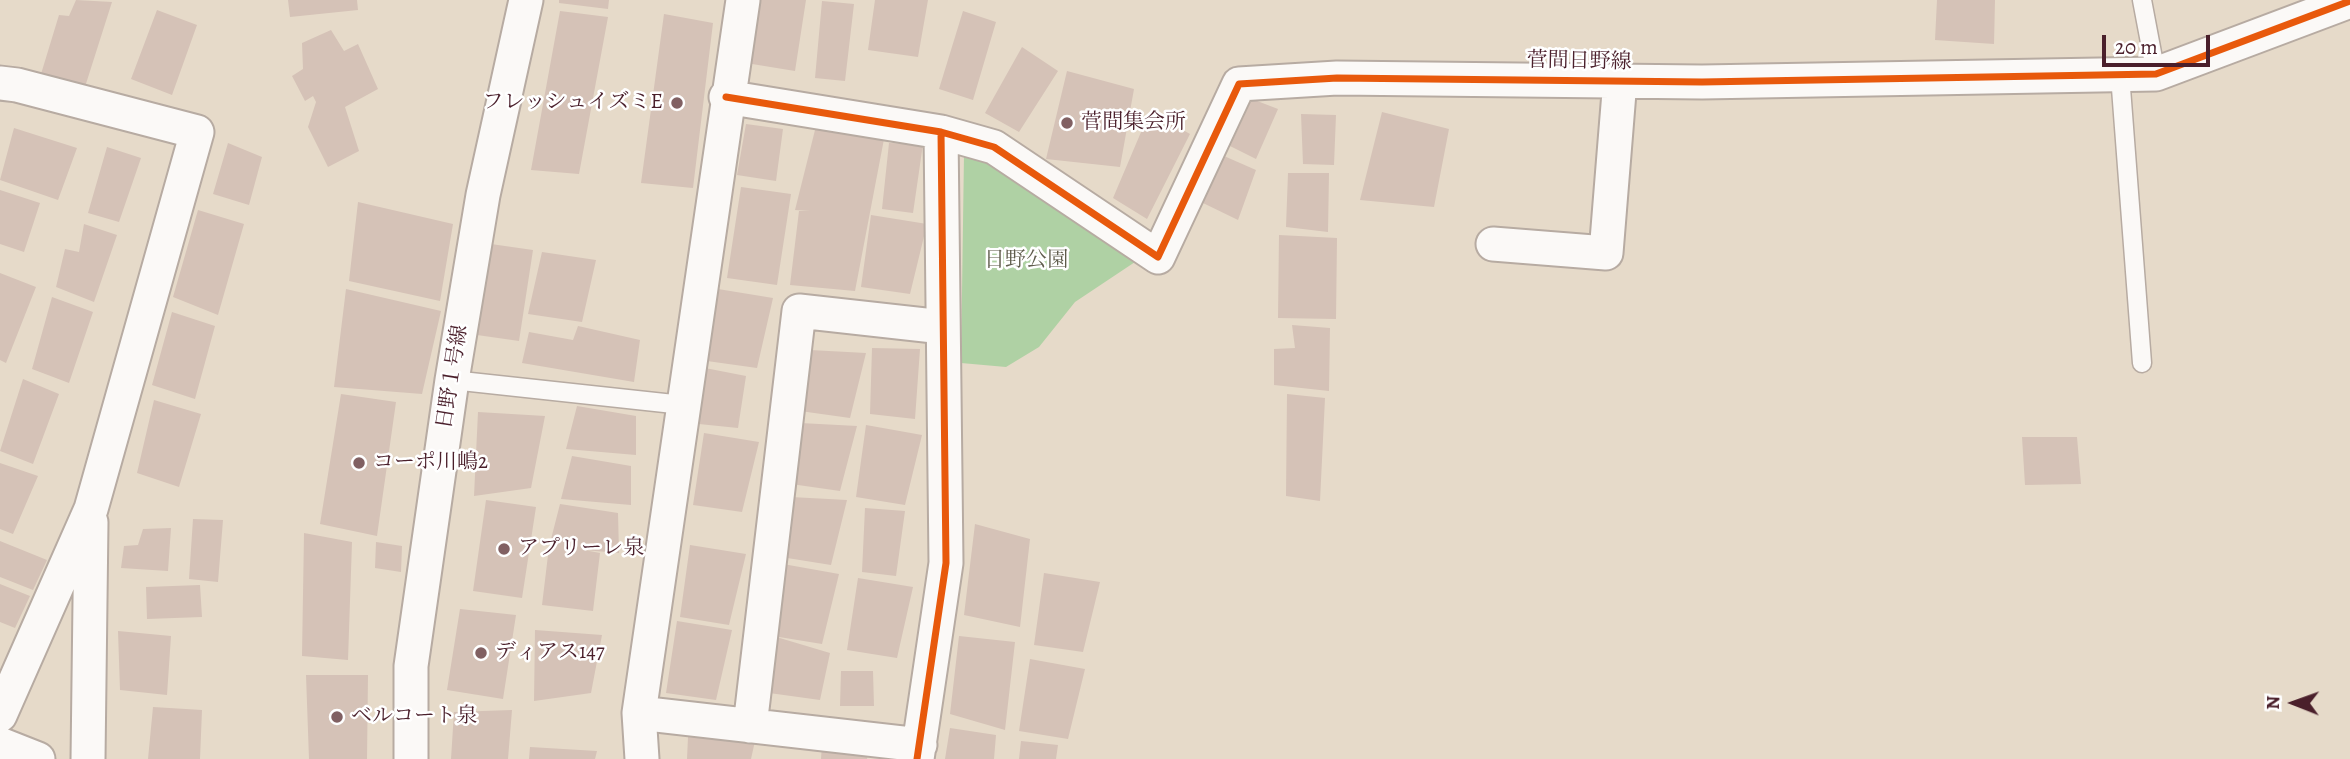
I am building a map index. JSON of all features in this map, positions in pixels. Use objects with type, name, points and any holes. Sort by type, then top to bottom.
[{"type":"street","name":"日野１号線","points":[[411,759],[411,666],[452,380],[483,195],[526,0]]},
{"type":"street","points":[[642,759],[639,713],[726,97],[743,0]]},
{"type":"street","name":"菅間日野線","points":[[941,132],[994,147],[1158,257],[1239,85],[1337,78],[1620,80],[2156,74],[2350,1]]},
{"type":"street","points":[[1493,244],[1606,253],[1620,80]]},
{"type":"street","points":[[0,83],[17,85],[197,132],[91,509],[0,716]]},
{"type":"street","points":[[639,713],[750,726],[918,752],[946,563],[941,132],[726,97]]},
{"type":"street","points":[[750,726],[799,312],[943,327]]},
{"type":"street","points":[[89,759],[91,509]]},
{"type":"street","points":[[0,744],[38,759]]},
{"type":"lane","points":[[2142,0],[2156,74]]},
{"type":"lane","points":[[2120,75],[2141,363]]},
{"type":"lane","points":[[452,380],[683,405]]},
{"type":"green space","name":"日野公園","points":[[964,154],[992,155],[1135,262],[1075,302],[1039,347],[1006,367],[961,363]]},
{"type":"building","points":[[76,0],[112,2],[84,90],[41,74],[59,15],[69,16]]},
{"type":"building","points":[[288,0],[357,0],[358,10],[290,17]]},
{"type":"building","points":[[559,0],[609,0],[608,9],[559,3]]},
{"type":"building","points":[[756,0],[806,0],[795,71],[746,63]]},
{"type":"building","points":[[875,0],[928,0],[918,57],[868,50]]},
{"type":"building","points":[[1937,0],[1995,0],[1994,44],[1935,40]]},
{"type":"building","points":[[822,1],[854,4],[845,81],[815,78]]},
{"type":"building","points":[[157,10],[197,25],[172,95],[131,79]]},
{"type":"building","points":[[560,11],[608,17],[579,174],[531,170]]},
{"type":"building","points":[[963,11],[996,22],[973,100],[939,89]]},
{"type":"building","name":"フレッシュイズミE","points":[[664,14],[713,23],[693,188],[641,183]]},
{"type":"building","points":[[331,30],[344,51],[358,44],[378,89],[345,107],[359,151],[328,167],[308,127],[316,102],[313,96],[305,101],[292,76],[303,69],[302,43]]},
{"type":"building","points":[[1022,47],[1058,71],[1019,132],[985,113]]},
{"type":"building","points":[[1067,71],[1134,89],[1120,167],[1046,159]]},
{"type":"building","points":[[1252,99],[1278,109],[1256,159],[1230,146]]},
{"type":"building","points":[[1150,111],[1190,134],[1147,219],[1113,198]]},
{"type":"building","points":[[1382,112],[1449,129],[1434,207],[1360,200]]},
{"type":"building","points":[[1301,114],[1336,115],[1334,165],[1303,164]]},
{"type":"building","points":[[817,122],[884,139],[855,291],[790,285],[799,211],[810,211],[795,210]]},
{"type":"building","points":[[746,124],[783,129],[776,181],[737,175]]},
{"type":"building","points":[[14,128],[77,148],[58,200],[0,180]]},
{"type":"building","points":[[228,143],[262,157],[249,205],[213,194]]},
{"type":"building","points":[[889,143],[923,144],[913,213],[882,209]]},
{"type":"building","points":[[107,147],[141,158],[119,222],[88,213]]},
{"type":"building","points":[[1224,156],[1256,170],[1238,220],[1203,203]]},
{"type":"building","points":[[1288,173],[1329,173],[1328,232],[1286,227]]},
{"type":"building","points":[[741,187],[791,194],[777,285],[727,278]]},
{"type":"building","points":[[0,190],[40,203],[24,252],[0,244]]},
{"type":"building","points":[[358,202],[453,224],[440,301],[349,281]]},
{"type":"building","points":[[198,210],[244,224],[218,315],[173,297]]},
{"type":"building","points":[[871,215],[927,224],[910,294],[861,287]]},
{"type":"building","points":[[84,224],[117,235],[94,302],[56,287],[65,249],[79,252]]},
{"type":"building","points":[[1279,235],[1337,238],[1336,319],[1278,318]]},
{"type":"building","points":[[484,243],[533,250],[519,341],[470,334]]},
{"type":"building","points":[[542,252],[596,260],[582,322],[528,314]]},
{"type":"building","points":[[0,273],[36,287],[6,363],[0,360]]},
{"type":"building","points":[[346,289],[441,311],[422,394],[334,387]]},
{"type":"building","points":[[718,289],[773,298],[757,368],[707,361]]},
{"type":"building","points":[[52,297],[93,312],[69,383],[32,369]]},
{"type":"building","points":[[172,312],[215,326],[195,399],[152,385]]},
{"type":"building","points":[[1292,325],[1330,328],[1329,391],[1274,385],[1274,349],[1295,348]]},
{"type":"building","points":[[578,326],[640,340],[634,382],[522,363],[529,332],[573,340]]},
{"type":"building","points":[[872,348],[920,349],[915,419],[870,414]]},
{"type":"building","points":[[810,350],[866,353],[850,418],[800,411]]},
{"type":"building","points":[[705,368],[746,376],[738,428],[699,424]]},
{"type":"building","points":[[23,379],[59,394],[33,464],[0,451]]},
{"type":"building","name":"コーポ川嶋2","points":[[341,394],[396,402],[377,536],[320,524]]},
{"type":"building","points":[[1287,394],[1325,398],[1320,501],[1286,496]]},
{"type":"building","points":[[154,400],[201,414],[179,487],[137,473]]},
{"type":"building","points":[[577,406],[636,416],[636,455],[566,449]]},
{"type":"building","points":[[478,412],[545,416],[531,488],[474,496]]},
{"type":"building","points":[[800,423],[857,426],[840,491],[791,484]]},
{"type":"building","points":[[866,425],[922,435],[905,505],[856,497]]},
{"type":"building","points":[[704,433],[759,442],[742,512],[693,505]]},
{"type":"building","points":[[2022,437],[2077,437],[2081,484],[2025,485]]},
{"type":"building","points":[[572,456],[631,466],[631,505],[561,499]]},
{"type":"building","points":[[0,463],[38,476],[13,534],[0,529]]},
{"type":"building","points":[[791,497],[847,500],[831,565],[781,557]]},
{"type":"building","name":"アプリーレ泉","points":[[486,500],[536,507],[522,598],[473,591]]},
{"type":"building","points":[[560,504],[618,513],[619,553],[584,550],[600,553],[593,611],[542,605],[549,547]]},
{"type":"building","points":[[865,508],[905,511],[896,576],[862,572]]},
{"type":"building","points":[[193,519],[223,520],[218,582],[189,579]]},
{"type":"building","points":[[975,524],[1030,539],[1020,627],[964,615]]},
{"type":"building","points":[[171,528],[168,571],[121,568],[124,546],[138,545],[143,529]]},
{"type":"building","points":[[304,533],[352,542],[348,660],[302,656]]},
{"type":"building","points":[[0,541],[47,560],[33,590],[0,577]]},
{"type":"building","points":[[376,542],[402,546],[401,572],[375,568]]},
{"type":"building","points":[[690,545],[746,554],[729,625],[680,617]]},
{"type":"building","points":[[783,564],[839,574],[822,644],[773,636]]},
{"type":"building","points":[[1044,573],[1100,582],[1083,652],[1034,645]]},
{"type":"building","points":[[858,578],[913,587],[897,658],[847,650]]},
{"type":"building","points":[[0,584],[30,596],[15,628],[0,622]]},
{"type":"building","points":[[200,585],[202,617],[147,619],[146,587]]},
{"type":"building","name":"ディアス147","points":[[460,609],[516,615],[503,699],[447,690]]},
{"type":"building","points":[[677,621],[732,630],[716,700],[666,693]]},
{"type":"building","points":[[535,630],[602,635],[591,693],[534,701]]},
{"type":"building","points":[[118,631],[171,636],[167,695],[120,690]]},
{"type":"building","points":[[773,636],[830,653],[820,700],[762,692]]},
{"type":"building","points":[[959,636],[1015,642],[1005,730],[950,714]]},
{"type":"building","points":[[1030,659],[1085,669],[1068,739],[1019,731]]},
{"type":"building","points":[[841,671],[873,671],[874,706],[840,706]]},
{"type":"building","name":"ベルコート泉","points":[[306,675],[368,675],[367,759],[309,759]]},
{"type":"building","points":[[153,707],[202,710],[200,759],[148,759]]},
{"type":"building","points":[[512,710],[508,759],[451,759],[454,712]]},
{"type":"building","points":[[950,728],[996,735],[994,759],[945,759]]},
{"type":"building","points":[[688,737],[755,741],[751,759],[687,759]]},
{"type":"building","points":[[1021,741],[1058,745],[1056,759],[1019,759]]},
{"type":"building","points":[[822,743],[869,746],[867,759],[821,759]]},
{"type":"building","points":[[530,747],[597,751],[595,759],[529,759]]},
{"type":"cycle path","points":[[941,132],[994,147],[1158,257],[1239,84],[1337,78],[1702,82],[2156,74],[2350,1]]},
{"type":"cycle path","points":[[726,97],[941,132],[946,563],[917,759]]},
{"type":"place","name":"フレッシュイズミE","points":[[677,103]]},
{"type":"place","name":"菅間集会所","points":[[1067,123]]},
{"type":"place","name":"コーポ川嶋2","points":[[359,463]]},
{"type":"place","name":"アプリーレ泉","points":[[504,549]]},
{"type":"place","name":"ディアス147","points":[[481,653]]},
{"type":"place","name":"ベルコート泉","points":[[337,717]]}]
